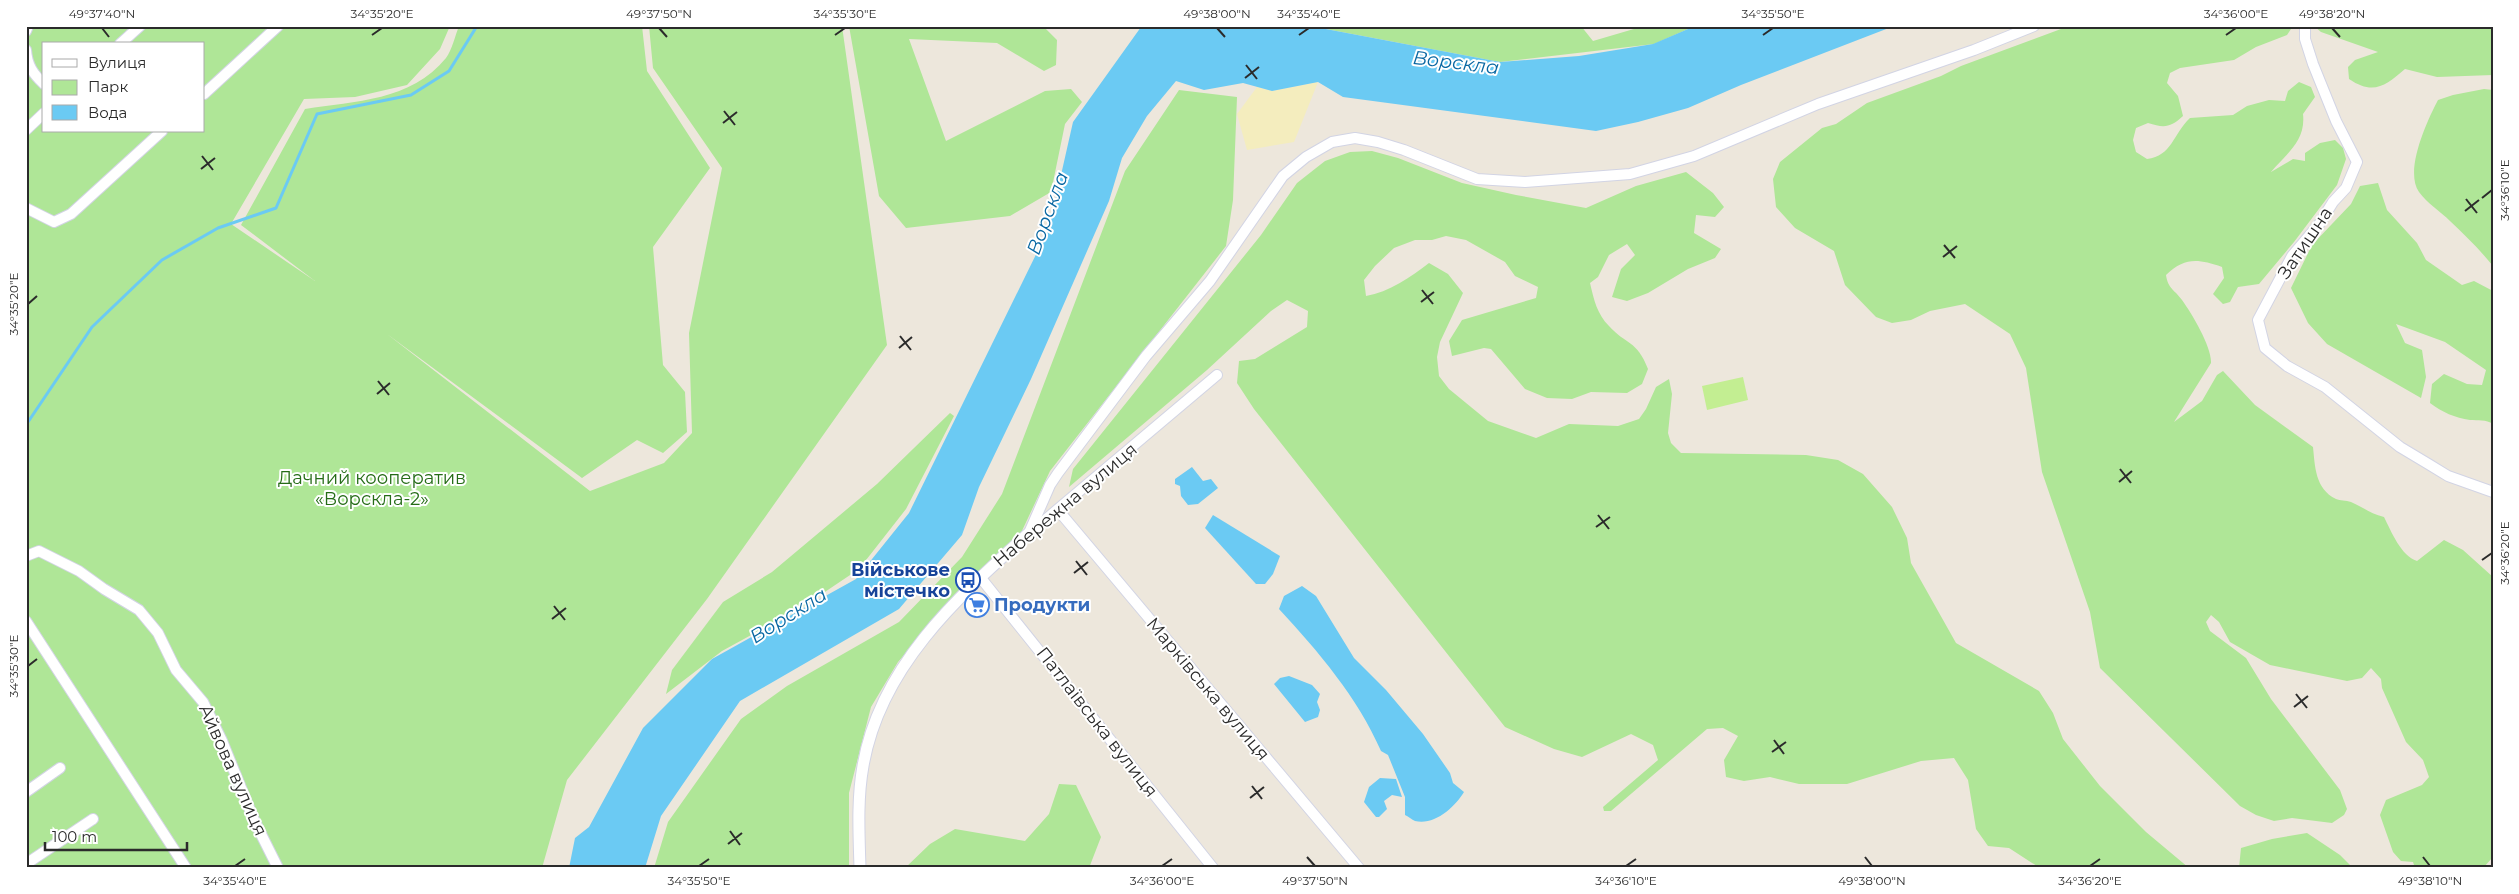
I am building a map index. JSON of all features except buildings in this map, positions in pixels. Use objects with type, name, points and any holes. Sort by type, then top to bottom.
[{"type":"street","points":[[26,31],[28,26]]},
{"type":"street","points":[[122,42],[140,26]]},
{"type":"street","points":[[205,93],[278,26]]},
{"type":"street","points":[[1029,533],[1050,485],[1058,473],[1146,356],[1210,281],[1283,176],[1306,157],[1332,142],[1355,138],[1378,142],[1404,150],[1477,180],[1525,182],[1630,174],[1694,156],[1818,104],[1974,50],[2034,26]]},
{"type":"street","name":"Затишна","points":[[2305,29],[2305,39],[2313,64],[2336,121],[2357,162],[2346,188],[2292,256],[2258,320],[2265,348],[2287,366],[2326,387],[2400,447],[2448,476],[2493,492]]},
{"type":"street","points":[[26,50],[27,62],[35,76],[42,82]]},
{"type":"street","points":[[26,130],[42,115]]},
{"type":"street","points":[[26,208],[54,222],[70,214],[161,132]]},
{"type":"street","name":"Набережна вулиця","points":[[860,868],[859,796],[863,764],[882,703],[908,658],[980,578],[1029,533],[1217,375]]},
{"type":"street","name":"Марківська вулиця","points":[[1058,510],[1359,868]]},
{"type":"street","name":"Айвова вулиця","points":[[26,556],[39,551],[79,571],[139,610],[158,633],[176,670],[203,702],[222,742],[254,820],[278,868]]},
{"type":"street","name":"Патлаївська вулиця","points":[[980,578],[1213,868]]},
{"type":"street","points":[[26,621],[186,868]]},
{"type":"street","points":[[26,792],[60,768]]},
{"type":"street","points":[[26,864],[93,818]]},
{"type":"green space","name":"Дачний кооператив «Ворскла-2»","points":[[26,26],[450,26],[440,49],[407,85],[355,97],[304,99],[231,224],[315,281],[241,225],[305,109],[381,97],[416,83],[432,72],[446,58],[459,26],[642,26],[647,71],[710,168],[653,247],[663,365],[685,392],[687,432],[663,453],[637,440],[582,478],[387,334],[590,491],[664,463],[692,433],[689,333],[722,168],[653,68],[649,26],[842,26],[887,345],[707,599],[567,780],[542,868],[26,868]]},
{"type":"green space","points":[[849,26],[1043,26],[1057,40],[1056,65],[1044,71],[997,43],[909,39],[946,141],[1045,91],[1071,89],[1082,102],[1065,124],[1051,192],[1010,216],[906,228],[879,196]]},
{"type":"green space","points":[[1310,26],[1581,26],[1593,41],[1644,26],[1695,26],[1654,44],[1500,62]]},
{"type":"green space","points":[[2069,26],[2293,26],[2287,35],[2256,47],[2234,60],[2180,68],[2170,73],[2167,83],[2178,96],[2183,116],[2167,126],[2148,123],[2136,128],[2133,140],[2136,152],[2147,159],[2155,157],[2167,149],[2190,118],[2233,115],[2247,106],[2269,100],[2285,101],[2288,91],[2299,82],[2311,87],[2315,97],[2303,114],[2302,132],[2294,146],[2271,172],[2293,159],[2305,161],[2305,153],[2320,143],[2335,140],[2343,148],[2346,159],[2337,185],[2259,284],[2238,287],[2230,302],[2223,304],[2213,294],[2224,278],[2222,267],[2206,262],[2192,261],[2179,265],[2166,275],[2170,286],[2182,300],[2201,331],[2208,348],[2211,363],[2174,422],[2202,401],[2217,375],[2223,371],[2255,405],[2313,447],[2317,476],[2329,495],[2338,500],[2351,502],[2384,517],[2401,549],[2411,558],[2417,561],[2444,540],[2463,550],[2493,577],[2493,857],[2483,868],[2415,868],[2413,862],[2401,861],[2393,852],[2380,815],[2386,800],[2422,785],[2429,777],[2423,760],[2406,742],[2382,688],[2381,679],[2371,668],[2362,678],[2347,681],[2270,665],[2230,642],[2219,622],[2211,615],[2206,622],[2210,631],[2246,658],[2271,699],[2340,790],[2347,809],[2344,815],[2332,823],[2292,818],[2274,821],[2256,815],[2240,806],[2100,668],[2090,612],[2042,472],[2026,368],[2010,334],[1965,304],[1930,311],[1911,320],[1892,323],[1876,317],[1845,285],[1834,251],[1795,228],[1776,207],[1773,179],[1780,162],[1822,128],[1836,124],[1867,103]]},
{"type":"green space","points":[[2314,26],[2493,26],[2493,75],[2437,77],[2405,69],[2386,84],[2373,88],[2366,87],[2349,79],[2348,67],[2355,60],[2378,52],[2321,32]]},
{"type":"green space","points":[[2484,89],[2493,90],[2493,266],[2467,238],[2422,196],[2415,183],[2414,172],[2423,133],[2438,100]]},
{"type":"green space","points":[[1179,90],[1237,97],[1233,200],[1226,246],[1050,471],[1021,533],[956,595],[898,662],[871,707],[849,793],[849,868],[654,868],[668,822],[741,719],[787,686],[899,622],[962,557],[1002,494],[1125,171]]},
{"type":"green space","points":[[1372,151],[1398,158],[1462,183],[1586,208],[1636,186],[1686,172],[1713,193],[1724,207],[1715,217],[1696,215],[1694,233],[1721,249],[1715,258],[1688,269],[1648,293],[1627,301],[1612,297],[1621,269],[1635,255],[1627,244],[1609,255],[1598,277],[1590,283],[1602,317],[1615,332],[1640,353],[1648,369],[1642,384],[1627,393],[1591,392],[1572,399],[1547,398],[1525,389],[1491,349],[1484,348],[1452,356],[1449,341],[1462,320],[1536,298],[1538,287],[1515,276],[1505,262],[1466,240],[1446,236],[1432,240],[1415,240],[1394,248],[1375,266],[1364,280],[1366,296],[1383,291],[1407,279],[1429,263],[1448,274],[1463,293],[1440,342],[1437,357],[1439,376],[1449,389],[1488,421],[1536,438],[1569,424],[1618,426],[1639,419],[1656,387],[1669,379],[1672,394],[1668,433],[1671,443],[1681,453],[1806,455],[1838,460],[1863,474],[1892,507],[1907,538],[1911,563],[1956,643],[2039,691],[2053,713],[2063,739],[2100,786],[2146,832],[2189,868],[2040,868],[2009,848],[1988,846],[1976,829],[1968,780],[1954,758],[1921,761],[1847,784],[1799,784],[1770,777],[1744,781],[1726,777],[1724,760],[1738,736],[1723,728],[1707,729],[1611,811],[1604,811],[1603,807],[1658,760],[1653,745],[1631,734],[1582,757],[1554,749],[1505,727],[1254,409],[1237,383],[1239,361],[1255,359],[1307,327],[1308,311],[1287,300],[1271,311],[1207,370],[1069,487],[1073,469],[1261,235],[1297,183],[1325,161],[1350,152]]},
{"type":"green space","points":[[2378,183],[2387,210],[2417,243],[2426,260],[2462,285],[2474,281],[2493,291],[2493,424],[2454,416],[2430,403],[2432,384],[2444,374],[2467,384],[2482,385],[2486,370],[2445,342],[2396,324],[2405,343],[2422,350],[2426,377],[2421,398],[2327,344],[2308,323],[2291,288],[2312,245],[2351,204],[2360,186]]},
{"type":"green space","points":[[1743,377],[1748,400],[1707,410],[1702,386]]},
{"type":"green space","points":[[950,413],[954,416],[906,509],[859,569],[804,606],[722,651],[666,694],[672,670],[723,602],[772,572],[877,484]]},
{"type":"green space","points":[[1059,784],[1076,785],[1101,837],[1089,868],[905,868],[930,844],[955,829],[1025,841],[1049,814]]},
{"type":"green space","points":[[2307,833],[2340,855],[2353,868],[2239,868],[2241,848],[2272,839]]},
{"type":"sand","points":[[1318,82],[1294,142],[1247,150],[1237,114],[1257,87],[1272,91]]},
{"type":"water","name":"Ворскла","points":[[1310,26],[1500,62],[1579,56],[1653,44],[1695,26],[1894,26],[1741,85],[1688,108],[1596,131],[1343,97],[1318,82],[1272,91],[1243,83],[1204,90],[1176,81],[1147,116],[1122,158],[1109,201],[1031,379],[979,487],[962,535],[899,609],[740,701],[661,816],[645,868],[569,868],[575,838],[589,827],[643,728],[712,659],[856,579],[909,513],[1049,228],[1073,122],[1141,27]]},
{"type":"water","points":[[1192,467],[1203,481],[1211,479],[1218,488],[1198,504],[1188,505],[1181,496],[1180,486],[1175,484],[1175,479]]},
{"type":"water","points":[[1213,515],[1280,556],[1273,574],[1265,584],[1256,584],[1205,528]]},
{"type":"water","points":[[1302,586],[1316,596],[1354,658],[1386,690],[1423,734],[1450,773],[1453,783],[1464,792],[1455,804],[1443,814],[1429,821],[1422,822],[1415,821],[1405,815],[1405,797],[1388,755],[1381,751],[1361,712],[1336,676],[1279,609],[1284,596]]},
{"type":"water","points":[[1289,676],[1312,685],[1320,694],[1317,702],[1320,710],[1318,717],[1305,722],[1274,684],[1280,678]]},
{"type":"water","points":[[1380,778],[1396,779],[1402,797],[1392,795],[1384,801],[1387,809],[1379,817],[1376,817],[1364,802],[1369,787]]},
{"type":"waterway","points":[[26,425],[92,327],[162,260],[218,228],[276,208],[317,114],[411,95],[449,71],[477,26]]},
{"type":"place","name":"Військове містечко","points":[[968,580]]},
{"type":"place","name":"Продукти","points":[[977,605]]}]
